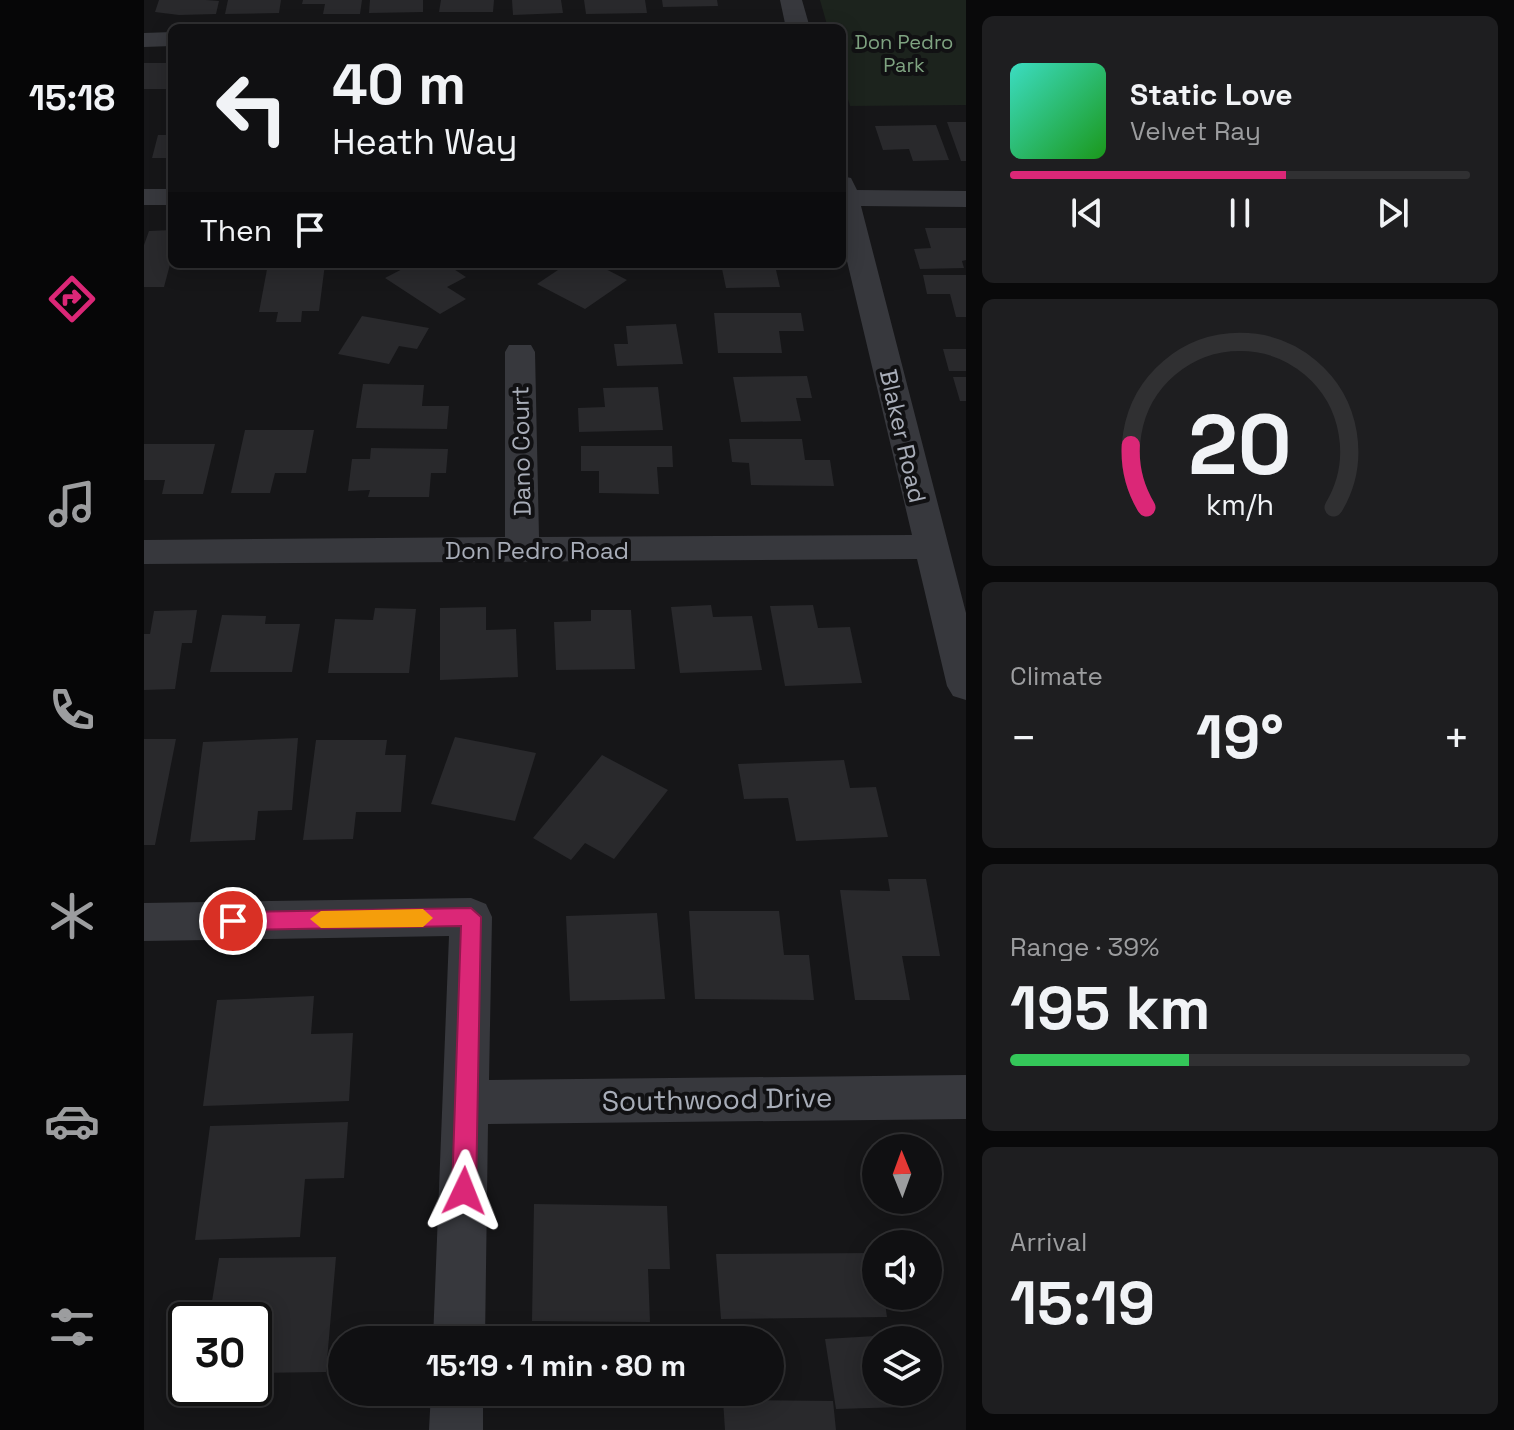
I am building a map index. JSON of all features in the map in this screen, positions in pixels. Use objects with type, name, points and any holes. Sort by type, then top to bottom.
[{"type":"street","points":[[791,0],[797,24]]},
{"type":"street","points":[[144,40],[168,39]]},
{"type":"street","points":[[846,191],[966,199]]},
{"type":"street","points":[[144,197],[168,197]]},
{"type":"street","name":"Blaker Road","points":[[846,199],[929,547],[966,686]]},
{"type":"street","name":"Dano Court","points":[[520,352],[522,550]]},
{"type":"street","name":"Don Pedro Road","points":[[144,552],[929,547]]},
{"type":"street","points":[[144,922],[471,917],[459,1326]]},
{"type":"street","name":"Southwood Drive","points":[[467,1102],[966,1097]]},
{"type":"street","points":[[456,1430],[457,1406]]},
{"type":"green space","name":"Don Pedro Park","points":[[820,0],[966,0],[966,105],[850,106],[846,92],[846,24],[827,24]]},
{"type":"building","points":[[159,0],[219,1],[216,14],[179,15],[155,12]]},
{"type":"building","points":[[228,0],[281,0],[279,13],[225,14]]},
{"type":"building","points":[[303,0],[362,0],[360,14],[323,14],[325,4],[302,4]]},
{"type":"building","points":[[370,0],[423,0],[423,12],[369,13]]},
{"type":"building","points":[[441,0],[494,0],[493,12],[439,12]]},
{"type":"building","points":[[512,0],[561,0],[563,13],[513,15]]},
{"type":"building","points":[[584,0],[645,0],[647,13],[586,14]]},
{"type":"building","points":[[662,0],[717,0],[718,6],[663,7]]},
{"type":"building","points":[[144,63],[168,63],[168,89],[144,89]]},
{"type":"building","points":[[947,122],[966,122],[966,161],[961,161]]},
{"type":"building","points":[[936,125],[949,160],[913,161],[909,149],[883,150],[875,126]]},
{"type":"building","points":[[158,135],[168,135],[168,158],[152,158]]},
{"type":"building","points":[[925,228],[966,228],[964,268],[920,269],[914,249],[931,248]]},
{"type":"building","points":[[168,230],[169,268],[164,287],[144,287],[144,245],[149,231]]},
{"type":"building","points":[[267,268],[324,268],[319,311],[302,311],[301,322],[276,322],[278,312],[259,312]]},
{"type":"building","points":[[404,268],[452,268],[466,277],[447,287],[466,299],[440,314],[385,278]]},
{"type":"building","points":[[561,268],[604,268],[627,280],[585,309],[537,284]]},
{"type":"building","points":[[722,268],[794,270],[776,270],[780,287],[726,288]]},
{"type":"building","points":[[923,275],[966,275],[966,317],[956,317],[950,294],[927,294]]},
{"type":"building","points":[[714,313],[801,313],[804,331],[779,331],[782,353],[718,353]]},
{"type":"building","points":[[362,316],[429,328],[417,349],[399,346],[389,364],[338,354]]},
{"type":"building","points":[[676,324],[683,364],[617,366],[614,344],[628,344],[626,326]]},
{"type":"building","points":[[943,349],[966,349],[966,371],[949,371]]},
{"type":"building","points":[[807,376],[812,398],[796,398],[801,421],[741,422],[733,377]]},
{"type":"building","points":[[953,377],[966,377],[966,401],[960,401]]},
{"type":"building","points":[[363,384],[424,385],[422,406],[449,406],[447,429],[356,428]]},
{"type":"building","points":[[658,387],[663,430],[579,432],[578,408],[605,407],[603,388]]},
{"type":"building","points":[[245,430],[314,430],[306,473],[275,473],[270,493],[231,493]]},
{"type":"building","points":[[729,439],[802,439],[805,460],[830,460],[834,486],[751,485],[749,463],[732,462]]},
{"type":"building","points":[[144,444],[215,444],[203,494],[162,494],[165,480],[144,480]]},
{"type":"building","points":[[581,446],[672,446],[673,467],[657,467],[659,494],[599,493],[599,471],[581,471]]},
{"type":"building","points":[[371,448],[448,449],[446,473],[431,473],[429,497],[368,497],[370,490],[348,491],[352,459],[370,459]]},
{"type":"building","points":[[711,605],[713,617],[752,616],[762,670],[680,673],[671,607]]},
{"type":"building","points":[[813,605],[818,628],[850,627],[862,683],[785,686],[770,606]]},
{"type":"building","points":[[486,607],[486,630],[516,629],[518,677],[440,680],[440,608]]},
{"type":"building","points":[[375,608],[416,609],[409,673],[328,673],[335,619],[373,620]]},
{"type":"building","points":[[197,610],[192,643],[182,643],[175,689],[144,690],[144,634],[150,634],[154,611]]},
{"type":"building","points":[[591,610],[631,610],[635,669],[556,670],[554,622],[591,621]]},
{"type":"building","points":[[222,615],[266,616],[265,624],[300,624],[292,672],[210,672]]},
{"type":"building","points":[[455,737],[536,753],[515,821],[431,804]]},
{"type":"building","points":[[298,738],[292,810],[258,811],[255,840],[190,842],[203,742]]},
{"type":"building","points":[[144,739],[176,739],[155,845],[144,845]]},
{"type":"building","points":[[316,740],[387,740],[385,755],[406,755],[401,812],[356,812],[353,839],[303,840]]},
{"type":"building","points":[[602,755],[668,790],[614,859],[585,843],[571,860],[533,838]]},
{"type":"building","points":[[844,760],[850,788],[876,787],[888,837],[796,841],[788,798],[744,799],[738,764]]},
{"type":"building","points":[[888,879],[926,879],[940,956],[902,956],[910,1000],[855,1000],[840,890],[890,891]]},
{"type":"building","points":[[689,911],[779,911],[784,955],[809,955],[814,1000],[695,999]]},
{"type":"building","points":[[657,913],[665,999],[570,1001],[566,916]]},
{"type":"building","points":[[314,996],[311,1034],[353,1033],[349,1101],[203,1106],[217,1000]]},
{"type":"building","points":[[348,1122],[344,1178],[305,1179],[300,1237],[195,1240],[210,1126]]},
{"type":"building","points":[[534,1204],[667,1206],[670,1269],[648,1269],[650,1322],[532,1321]]},
{"type":"building","points":[[862,1253],[862,1310],[886,1310],[887,1317],[721,1319],[716,1254]]},
{"type":"building","points":[[336,1257],[326,1372],[272,1373],[272,1302],[212,1302],[219,1258]]},
{"type":"building","points":[[862,1337],[862,1406],[904,1407],[836,1409],[825,1339]]},
{"type":"building","points":[[784,1401],[833,1401],[836,1430],[725,1430],[723,1406],[784,1406]]},
{"type":"slow traffic","points":[[321,919],[423,918]]},
{"type":"route","points":[[233,921],[471,917],[464,1191]]}]
